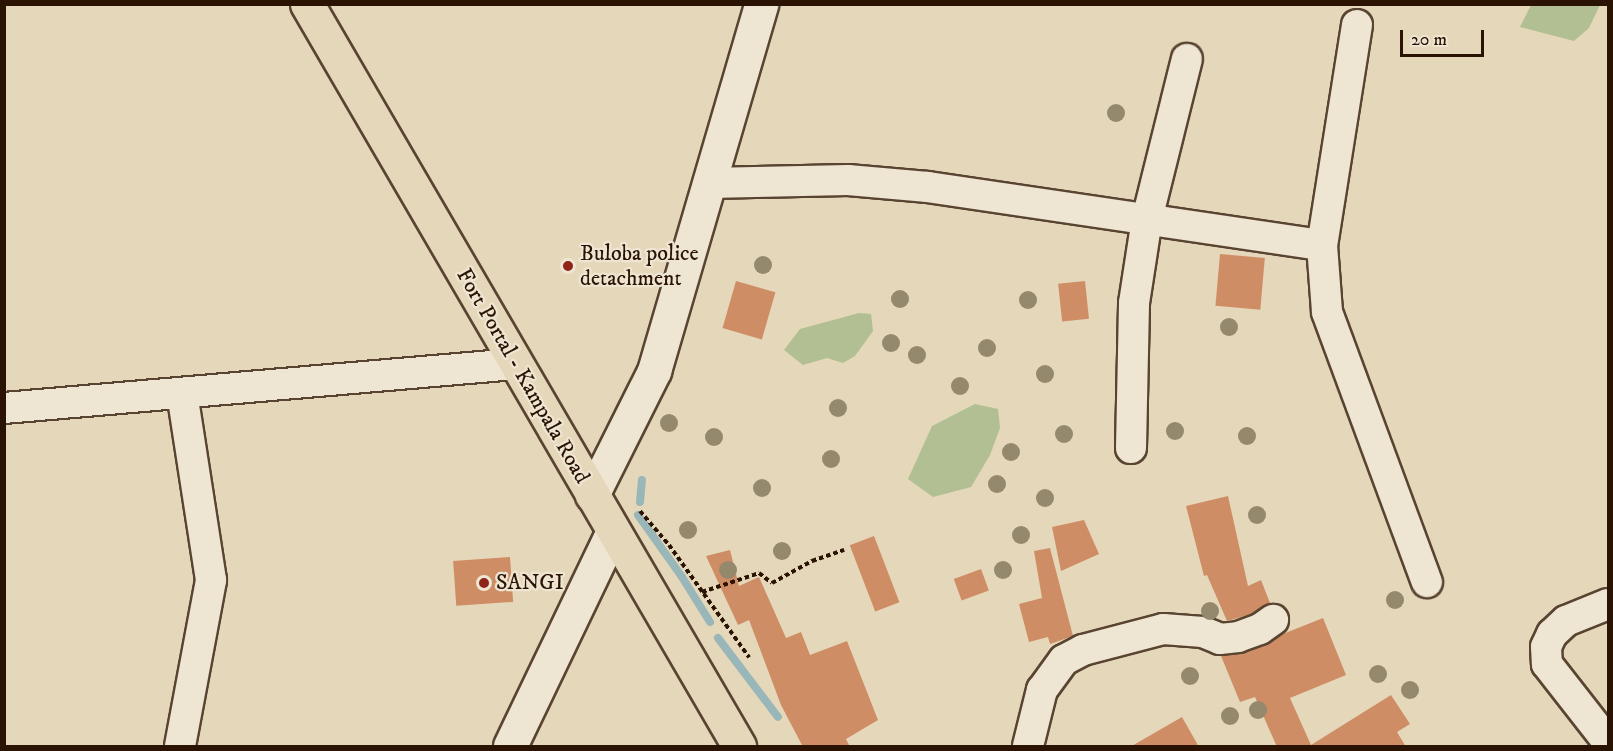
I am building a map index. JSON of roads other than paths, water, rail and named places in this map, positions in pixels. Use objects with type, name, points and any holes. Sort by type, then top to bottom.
[{"type":"main road","name":"Fort Portal - Kampala Road","points":[[307,4],[739,747]]},
{"type":"main road","points":[[592,495],[654,371],[761,4]]},
{"type":"main road","points":[[510,747],[613,531]]},
{"type":"street","points":[[1357,25],[1322,245],[1327,312],[1427,582]]},
{"type":"street","points":[[1131,448],[1134,303],[1147,219],[1187,59]]},
{"type":"street","points":[[709,183],[848,180],[928,187],[1322,245]]},
{"type":"street","points":[[4,408],[515,364]]},
{"type":"street","points":[[180,747],[211,580],[182,393]]},
{"type":"street","points":[[1608,604],[1566,621],[1552,634],[1546,647],[1547,664],[1608,742]]},
{"type":"street","points":[[1028,747],[1036,712],[1046,684],[1064,660],[1083,650],[1162,629],[1203,632],[1220,639],[1238,637],[1260,629],[1273,620]]},
{"type":"waterway","points":[[640,502],[642,480]]},
{"type":"waterway","points":[[638,515],[682,577],[710,622]]},
{"type":"waterway","points":[[718,638],[778,717]]},
{"type":"place","name":"Buloba police detachment","points":[[568,266]]},
{"type":"place","name":"SANGI","points":[[484,583]]}]
